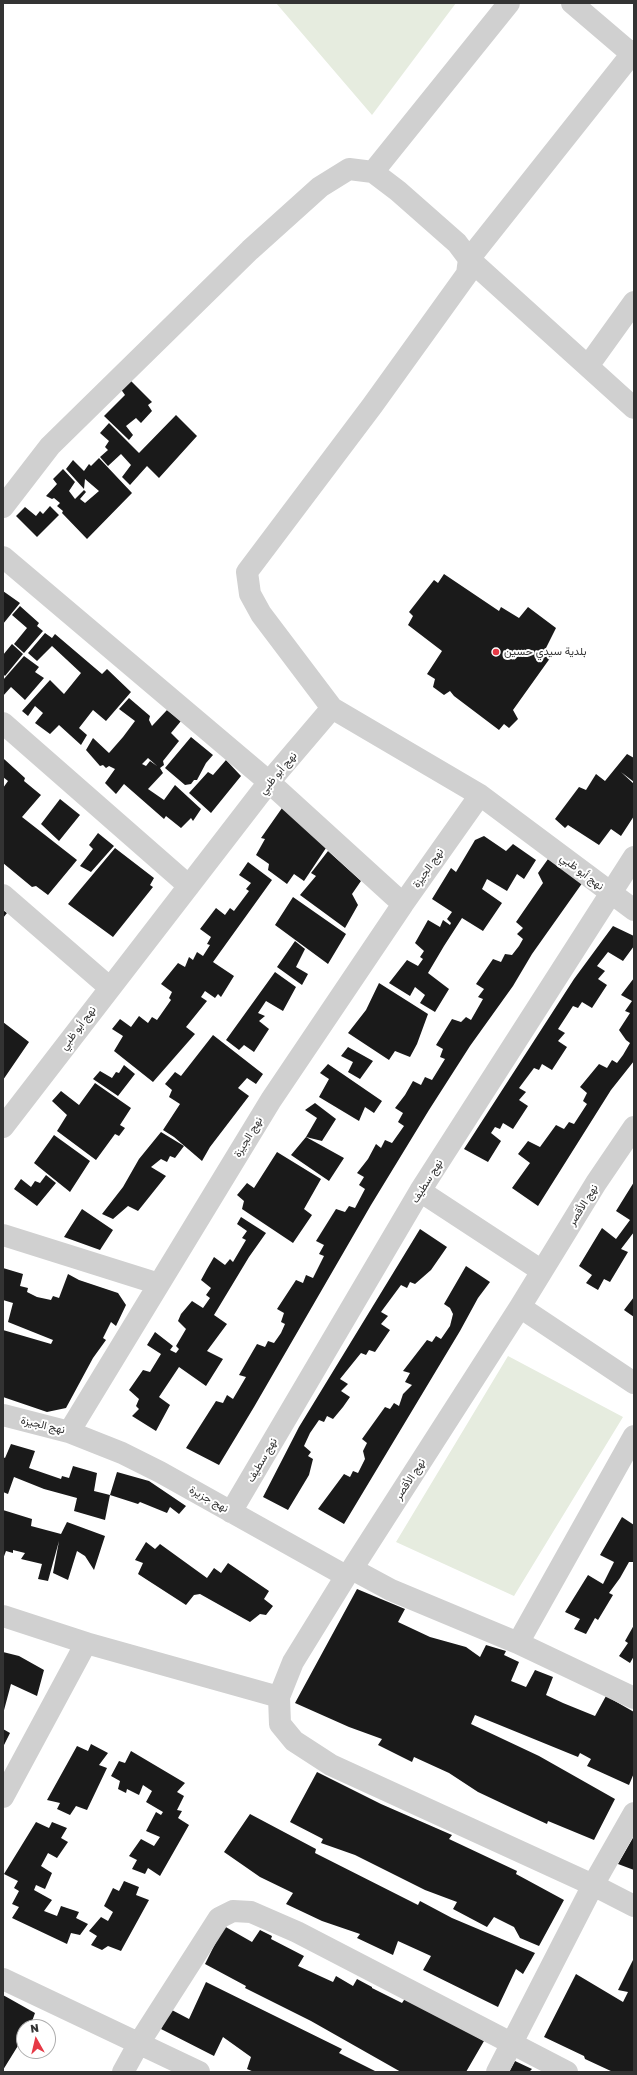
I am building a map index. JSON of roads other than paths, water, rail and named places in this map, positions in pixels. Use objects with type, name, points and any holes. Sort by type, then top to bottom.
[{"type":"street","points":[[373,172],[509,3]]},
{"type":"street","points":[[332,708],[260,614],[250,594],[247,572],[372,406],[467,274],[469,259],[633,54],[572,3]]},
{"type":"street","points":[[3,506],[50,446],[262,240],[320,187],[349,170],[373,172],[423,211],[457,243],[469,259],[634,408]]},
{"type":"street","points":[[588,366],[634,302]]},
{"type":"street","points":[[3,557],[269,782],[403,904]]},
{"type":"street","name":"نهج أبو ظبي","points":[[3,1127],[109,987],[269,782],[332,708],[480,795],[634,910]]},
{"type":"street","points":[[3,723],[188,886]]},
{"type":"street","name":"نهج الجيزة","points":[[3,1415],[69,1432],[271,1100],[403,904],[480,795]]},
{"type":"street","name":"نهج سطيف","points":[[231,1512],[420,1191],[634,857]]},
{"type":"street","points":[[3,895],[109,987]]},
{"type":"street","name":"نهج الأقصر","points":[[279,1697],[293,1662],[349,1572],[520,1307],[596,1183],[634,1127]]},
{"type":"street","points":[[420,1191],[542,1271]]},
{"type":"street","points":[[3,1235],[159,1284]]},
{"type":"street","points":[[520,1307],[634,1383]]},
{"type":"street","name":"نهج جزيرة","points":[[69,1432],[122,1453],[160,1472],[231,1512],[349,1572]]},
{"type":"street","points":[[518,1643],[634,1436]]},
{"type":"street","points":[[349,1572],[518,1643],[634,1698]]},
{"type":"street","points":[[3,1616],[86,1643],[279,1697],[280,1724],[294,1741],[331,1765],[593,1885],[634,1906]]},
{"type":"street","points":[[3,1797],[86,1643]]},
{"type":"street","points":[[497,2072],[514,2043],[593,1885],[634,1813]]},
{"type":"street","points":[[123,2072],[139,2043],[219,1918],[233,1911],[251,1912],[297,1932],[514,2043],[567,2072]]},
{"type":"street","points":[[3,1979],[199,2072]]},
{"type":"place","name":"بلدية سيدي حسين","points":[[496,652]]}]
